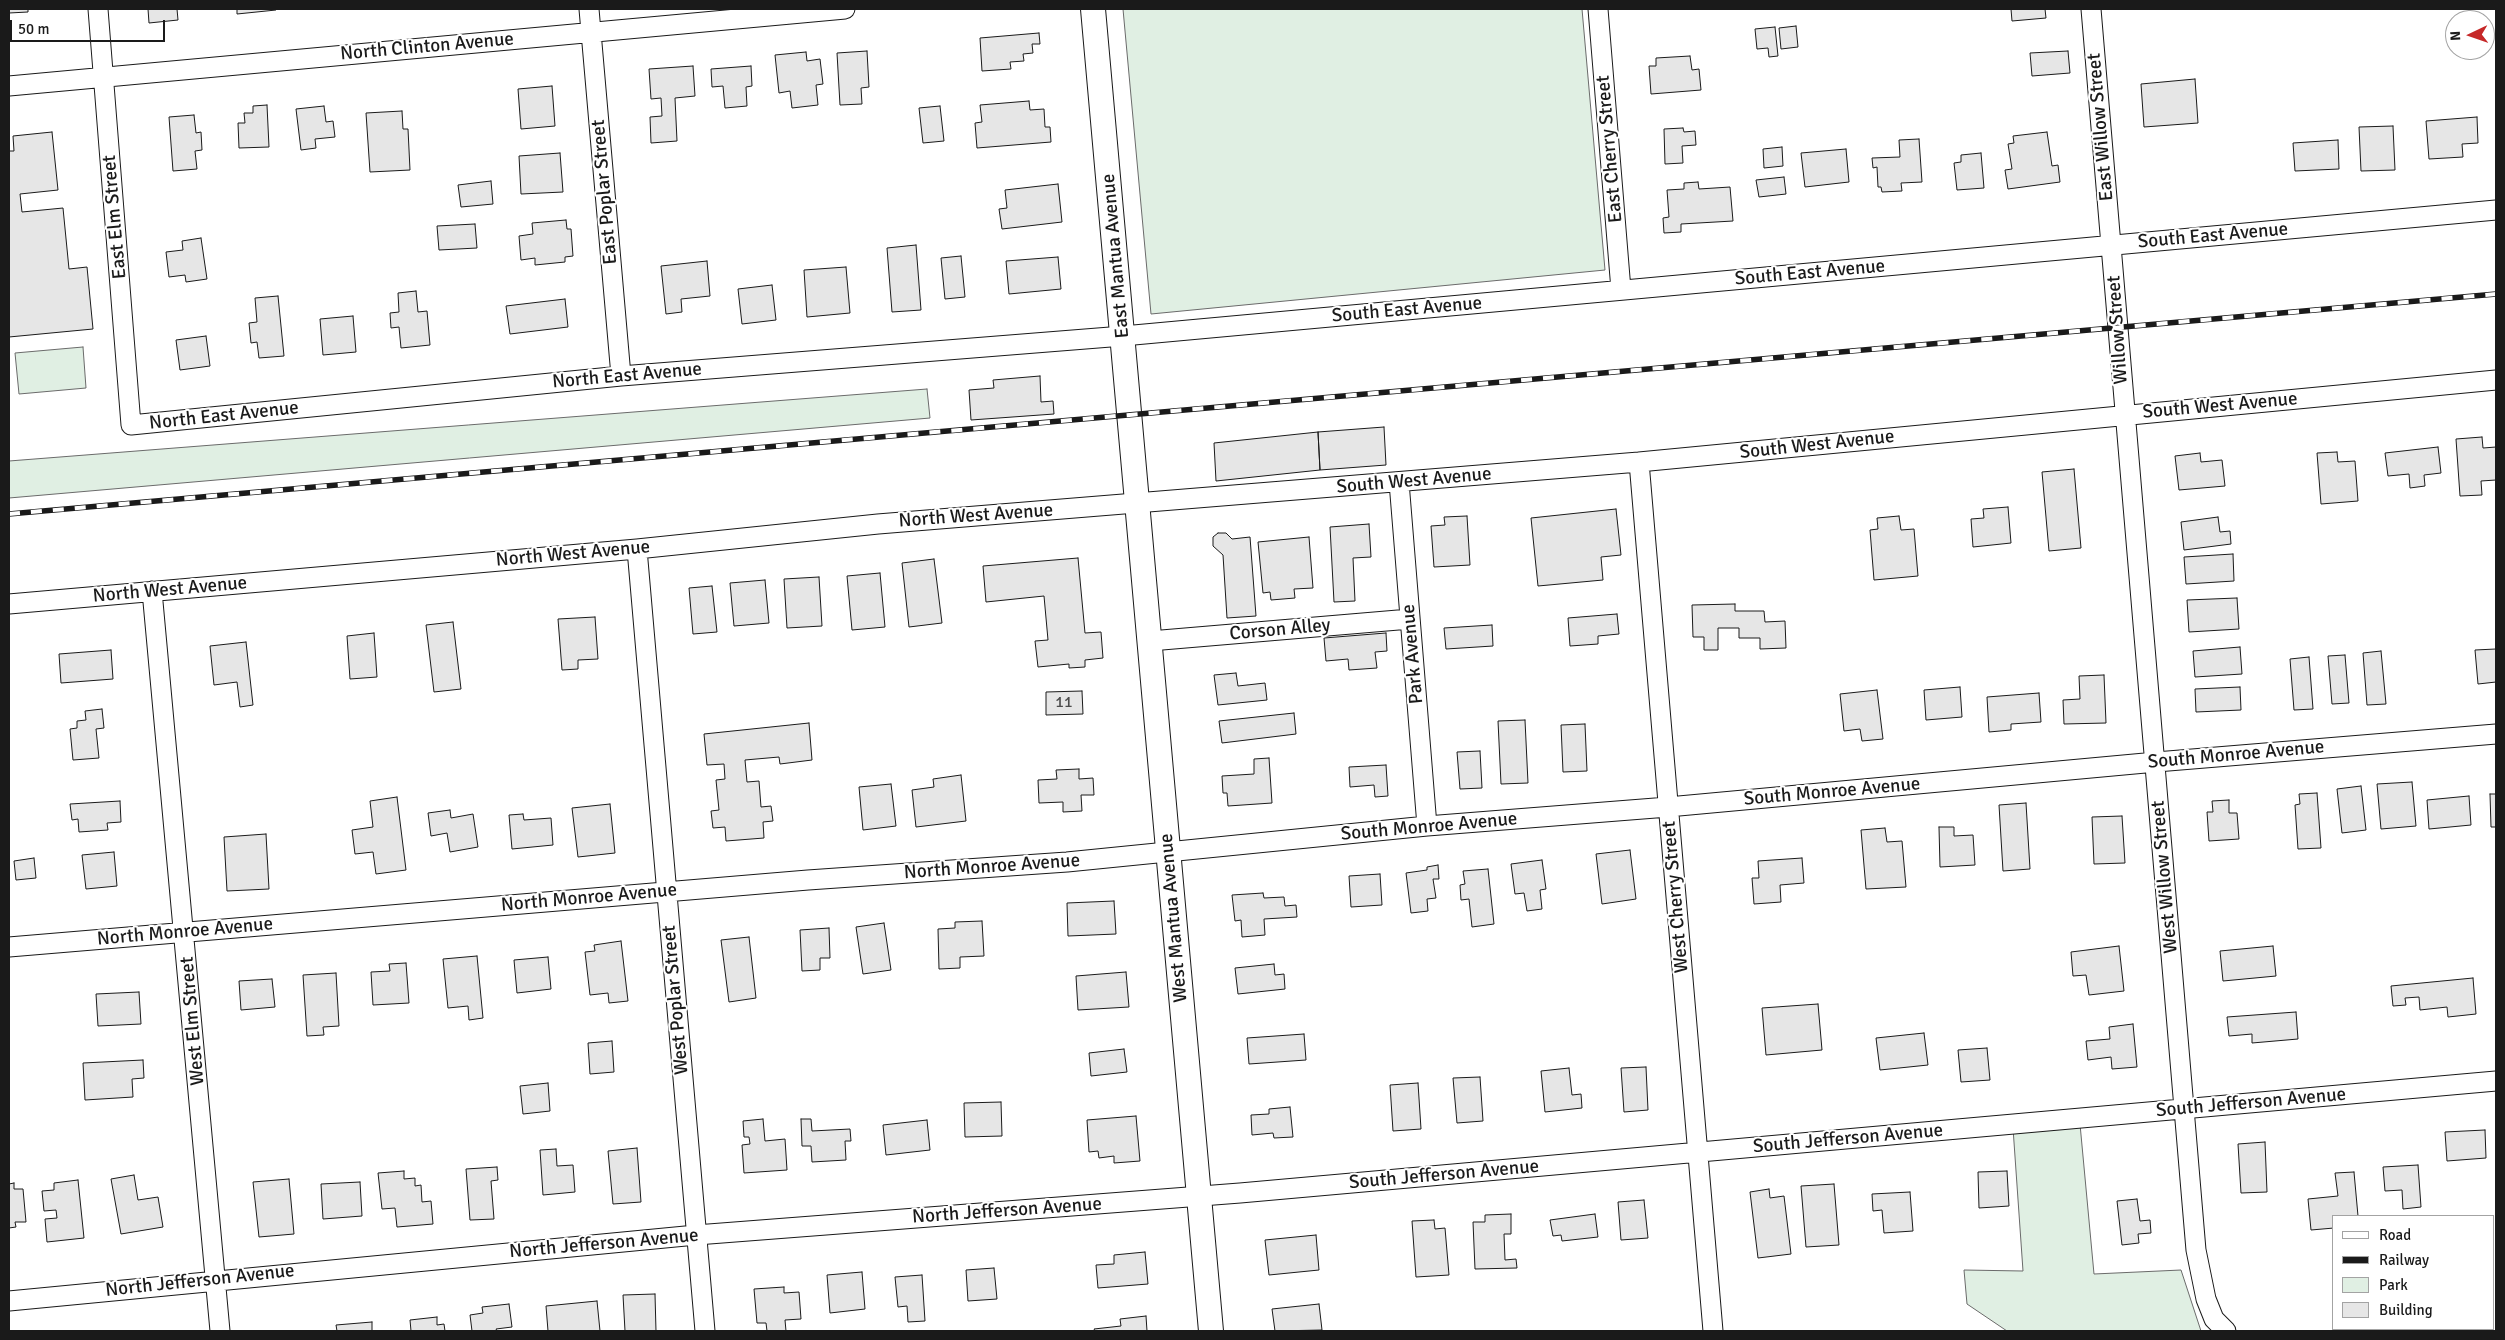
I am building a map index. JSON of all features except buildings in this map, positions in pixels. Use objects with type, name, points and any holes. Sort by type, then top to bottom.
[{"type":"street","name":"East Elm Street","points":[[98,9],[131,425]]},
{"type":"street","name":"East Poplar Street","points":[[589,9],[621,376]]},
{"type":"street","name":"North Clinton Avenue","points":[[9,86],[845,9]]},
{"type":"street","name":"East Mantua Avenue","points":[[1093,9],[1138,504]]},
{"type":"street","name":"East Cherry Street","points":[[1598,9],[1621,290]]},
{"type":"street","name":"East Willow Street","points":[[2091,9],[2112,245]]},
{"type":"street","name":"South East Avenue","points":[[1124,336],[2496,210]]},
{"type":"street","name":"Willow Street","points":[[2112,245],[2124,415]]},
{"type":"street","name":"North East Avenue","points":[[131,425],[621,376],[1124,336]]},
{"type":"street","name":"South West Avenue","points":[[1138,504],[1639,462],[2496,380]]},
{"type":"street","name":"West Willow Street","points":[[2124,415],[2156,762],[2196,1250],[2206,1299],[2214,1319],[2226,1331]]},
{"type":"street","name":"West Cherry Street","points":[[1639,462],[1714,1331]]},
{"type":"street","name":"Park Avenue","points":[[1399,482],[1427,826]]},
{"type":"street","name":"North West Avenue","points":[[9,604],[637,549],[878,524],[1138,504]]},
{"type":"street","name":"West Mantua Avenue","points":[[1138,504],[1211,1331]]},
{"type":"street","name":"West Poplar Street","points":[[637,549],[705,1331]]},
{"type":"street","name":"West Elm Street","points":[[152,591],[186,933],[220,1331]]},
{"type":"street","name":"Corson Alley","points":[[1150,641],[1410,619]]},
{"type":"street","name":"South Monroe Avenue","points":[[1169,852],[1427,826],[1668,808],[2156,762],[2496,734]]},
{"type":"street","name":"North Monroe Avenue","points":[[9,947],[666,892],[1067,862],[1169,852]]},
{"type":"street","name":"South Jefferson Avenue","points":[[1199,1196],[2496,1081]]},
{"type":"street","name":"North Jefferson Avenue","points":[[9,1300],[696,1235],[1199,1196]]},
{"type":"green space","points":[[1123,9],[1582,9],[1605,270],[1151,314]]},
{"type":"green space","points":[[83,347],[86,388],[19,394],[15,353]]},
{"type":"green space","points":[[927,389],[930,418],[9,498],[9,461]]},
{"type":"green space","points":[[2080,1124],[2094,1274],[2181,1270],[2201,1331],[2007,1331],[1967,1304],[1964,1270],[2023,1271],[2013,1128]]},
{"type":"railway","points":[[9,514],[2496,294]]}]
